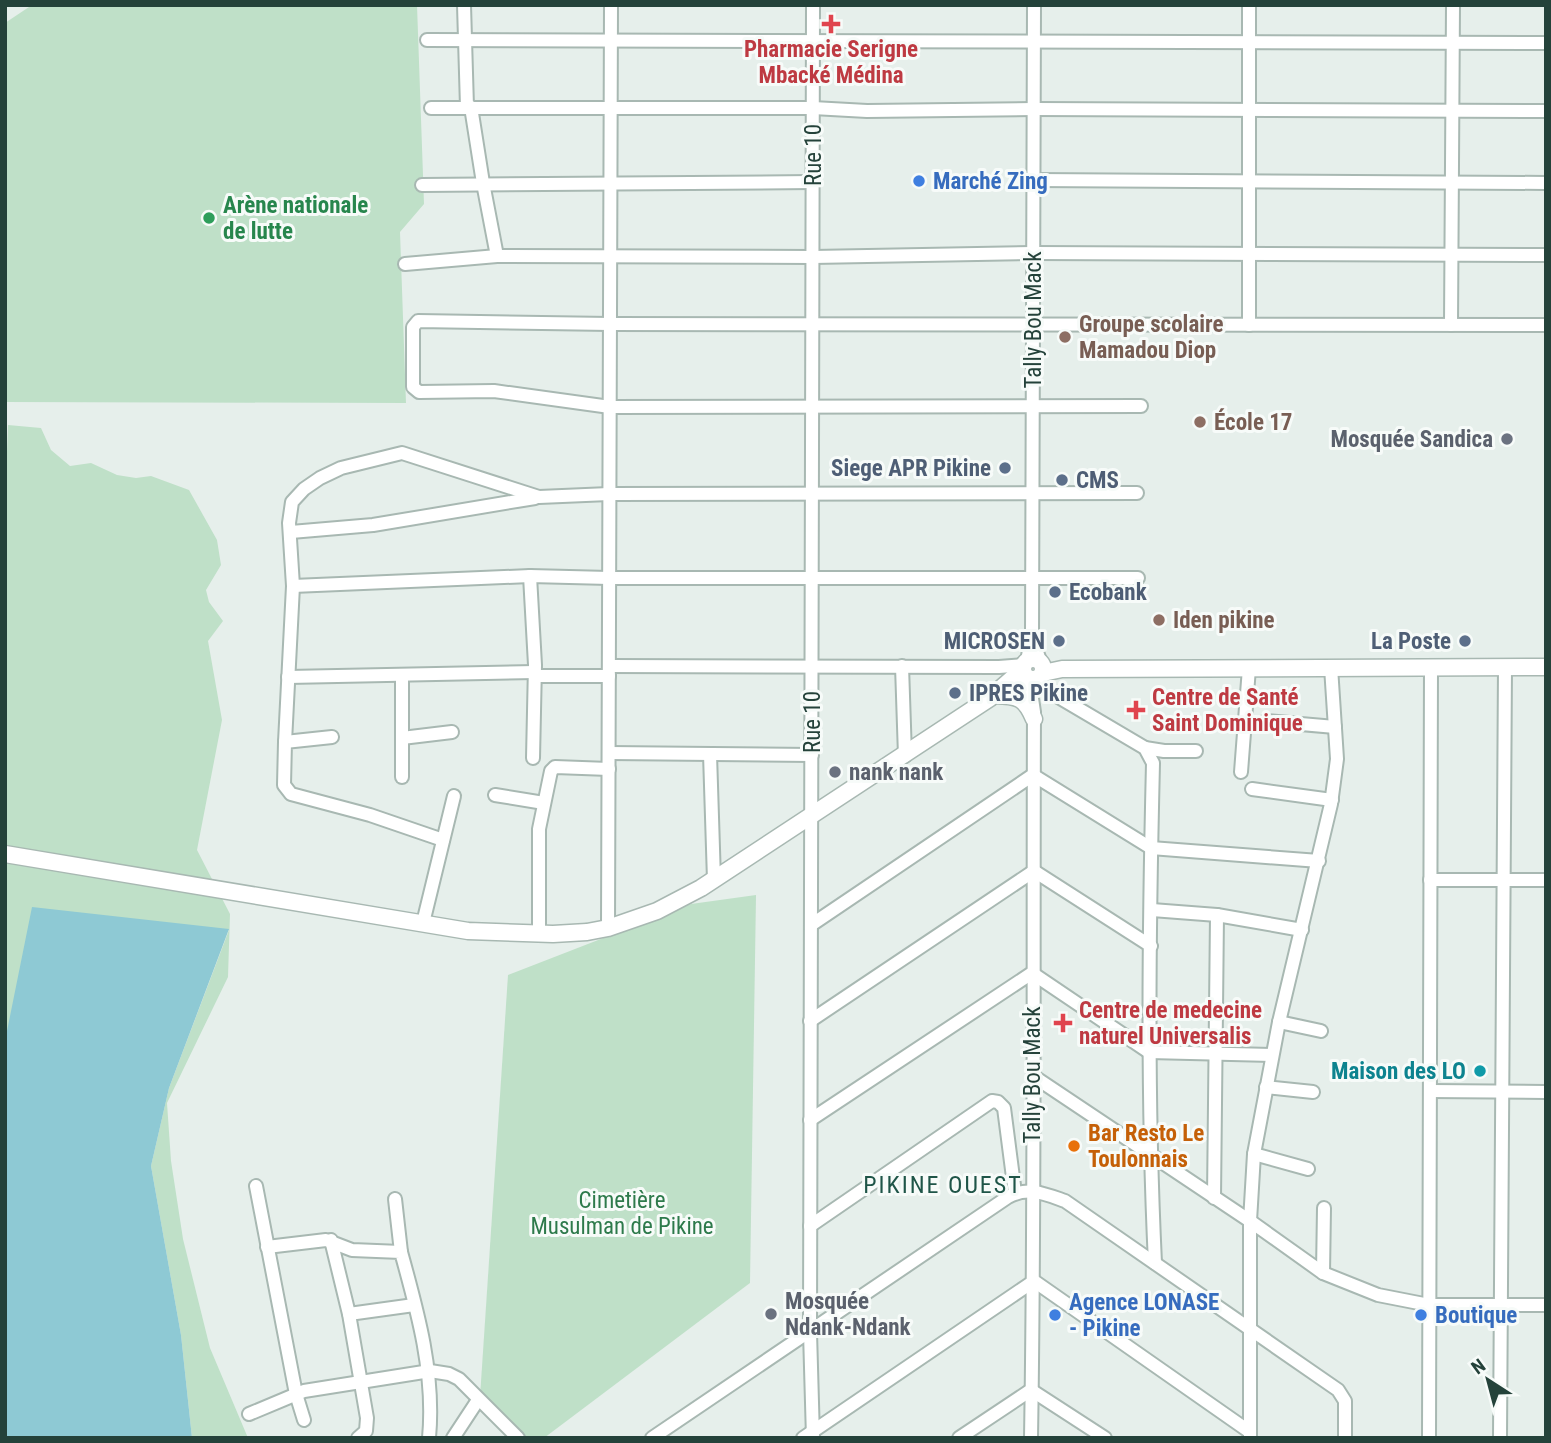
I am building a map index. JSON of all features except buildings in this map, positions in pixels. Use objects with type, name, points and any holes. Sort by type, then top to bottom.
[{"type":"street","points":[[464,5],[469,107],[497,256]]},
{"type":"street","points":[[608,928],[611,5]]},
{"type":"street","name":"Rue 10","points":[[810,1436],[813,5]]},
{"type":"street","name":"Tally Bou Mack","points":[[1031,1438],[1034,1281],[1034,5]]},
{"type":"street","points":[[1249,5],[1249,325]]},
{"type":"street","points":[[1451,325],[1453,5]]},
{"type":"street","points":[[427,40],[1546,43]]},
{"type":"street","points":[[431,108],[1546,111]]},
{"type":"street","points":[[1034,180],[1546,183]]},
{"type":"street","points":[[422,185],[813,182]]},
{"type":"street","points":[[405,264],[497,256],[813,257],[1033,253],[1546,255]]},
{"type":"street","points":[[1141,407],[610,407],[494,391],[419,392],[413,387],[413,327],[418,321],[813,325],[1546,325]]},
{"type":"street","points":[[443,840],[370,814],[291,794],[285,785],[293,586],[289,523],[292,502],[304,489],[341,468],[402,453],[539,498]]},
{"type":"street","points":[[291,532],[373,525],[539,498],[609,494],[1137,493]]},
{"type":"street","points":[[293,586],[530,576],[1138,579]]},
{"type":"street","points":[[530,576],[535,674],[533,758]]},
{"type":"street","points":[[288,677],[535,674],[812,665],[1033,671],[1546,667]]},
{"type":"street","points":[[902,666],[905,756]]},
{"type":"street","points":[[1250,1435],[1250,1221],[1254,1154],[1279,1022],[1332,800],[1337,759],[1331,667]]},
{"type":"street","points":[[1429,1438],[1431,667]]},
{"type":"street","points":[[1500,1438],[1505,667]]},
{"type":"street","points":[[1241,772],[1249,668]]},
{"type":"street","points":[[5,853],[468,931],[539,934],[577,933],[608,928],[657,911],[714,880],[1033,671]]},
{"type":"street","points":[[1033,671],[1145,748],[1196,751]]},
{"type":"street","points":[[402,675],[402,777]]},
{"type":"street","points":[[998,693],[1014,695],[1023,700],[1034,715]]},
{"type":"street","points":[[1266,721],[1335,727]]},
{"type":"street","points":[[402,738],[452,732]]},
{"type":"street","points":[[285,742],[332,737]]},
{"type":"street","points":[[1145,748],[1153,764],[1149,1052],[1154,1263]]},
{"type":"street","points":[[608,753],[812,755]]},
{"type":"street","points":[[710,754],[714,880]]},
{"type":"street","points":[[539,934],[539,829],[552,768],[608,769]]},
{"type":"street","points":[[811,925],[1033,775],[1151,848],[1319,862]]},
{"type":"street","points":[[1252,789],[1332,800]]},
{"type":"street","points":[[495,795],[544,803]]},
{"type":"street","points":[[423,923],[454,796]]},
{"type":"street","points":[[810,1021],[1034,871],[1151,946]]},
{"type":"street","points":[[1430,880],[1546,880]]},
{"type":"street","points":[[1152,910],[1217,915],[1302,930]]},
{"type":"street","points":[[1214,1198],[1217,915]]},
{"type":"street","points":[[810,1120],[1032,973],[1149,1052],[1272,1055]]},
{"type":"street","points":[[1279,1022],[1321,1031]]},
{"type":"street","points":[[1033,1076],[1323,1273],[1378,1295],[1429,1305],[1546,1305]]},
{"type":"street","points":[[1266,1087],[1313,1092]]},
{"type":"street","points":[[1430,1091],[1546,1092]]},
{"type":"street","points":[[810,1226],[992,1101],[998,1102],[1004,1108],[1016,1193]]},
{"type":"street","points":[[1254,1154],[1308,1168]]},
{"type":"street","points":[[256,1186],[296,1394],[304,1420]]},
{"type":"street","points":[[652,1438],[1016,1193],[1032,1190],[1065,1200],[1342,1395],[1345,1401],[1345,1438]]},
{"type":"street","points":[[395,1199],[401,1252],[430,1371],[432,1408],[429,1438]]},
{"type":"street","points":[[1323,1273],[1324,1208]]},
{"type":"street","points":[[267,1247],[331,1240],[352,1250],[401,1252]]},
{"type":"street","points":[[331,1240],[349,1314],[368,1427],[358,1438]]},
{"type":"street","points":[[810,1436],[1034,1281],[1250,1435]]},
{"type":"street","points":[[349,1314],[414,1305]]},
{"type":"street","points":[[249,1414],[296,1394],[430,1371],[449,1374],[459,1379],[518,1438]]},
{"type":"street","points":[[959,1438],[1031,1390],[1105,1438]]},
{"type":"street","points":[[453,1438],[478,1400]]},
{"type":"green space","name":"Arène nationale de lutte","points":[[32,5],[417,5],[424,204],[400,232],[406,403],[5,402],[5,23]]},
{"type":"green space","points":[[8,425],[41,428],[51,450],[70,466],[91,463],[117,475],[136,478],[151,476],[189,490],[217,540],[221,565],[206,590],[209,602],[223,621],[208,641],[222,720],[197,850],[230,914],[228,977],[167,1103],[171,1161],[183,1239],[210,1348],[248,1438],[192,1438],[181,1335],[151,1166],[169,1088],[229,930],[5,1041],[5,505]]},
{"type":"green space","name":"Cimetière Musulman de Pikine","points":[[756,895],[750,1283],[544,1438],[521,1438],[480,1397],[508,975],[691,904]]},
{"type":"water","points":[[32,907],[229,929],[169,1088],[151,1166],[181,1335],[192,1438],[5,1438],[5,1041]]},
{"type":"place","name":"Pharmacie Serigne Mbacké Médina","points":[[831,24]]},
{"type":"place","name":"Marché Zing","points":[[919,181]]},
{"type":"place","name":"Arène nationale de lutte","points":[[209,218]]},
{"type":"place","name":"Groupe scolaire Mamadou Diop","points":[[1065,337]]},
{"type":"place","name":"École 17","points":[[1200,422]]},
{"type":"place","name":"Mosquée Sandica","points":[[1507,439]]},
{"type":"place","name":"Siege APR Pikine","points":[[1005,468]]},
{"type":"place","name":"CMS","points":[[1062,480]]},
{"type":"place","name":"Ecobank","points":[[1055,592]]},
{"type":"place","name":"Iden pikine","points":[[1159,620]]},
{"type":"place","name":"MICROSEN","points":[[1059,641]]},
{"type":"place","name":"La Poste","points":[[1465,641]]},
{"type":"place","name":"IPRES Pikine","points":[[955,693]]},
{"type":"place","name":"Centre de Santé Saint Dominique","points":[[1136,710]]},
{"type":"place","name":"nank nank","points":[[835,772]]},
{"type":"place","name":"Centre de medecine naturel Universalis","points":[[1063,1023]]},
{"type":"place","name":"Maison des LO","points":[[1480,1071]]},
{"type":"place","name":"Bar Resto Le Toulonnais","points":[[1074,1146]]},
{"type":"place","name":"Mosquée Ndank-Ndank","points":[[771,1314]]},
{"type":"place","name":"Agence LONASE - Pikine","points":[[1055,1315]]},
{"type":"place","name":"Boutique","points":[[1421,1315]]},
{"type":"district","name":"PIKINE OUEST","points":[[943,1185]]}]
